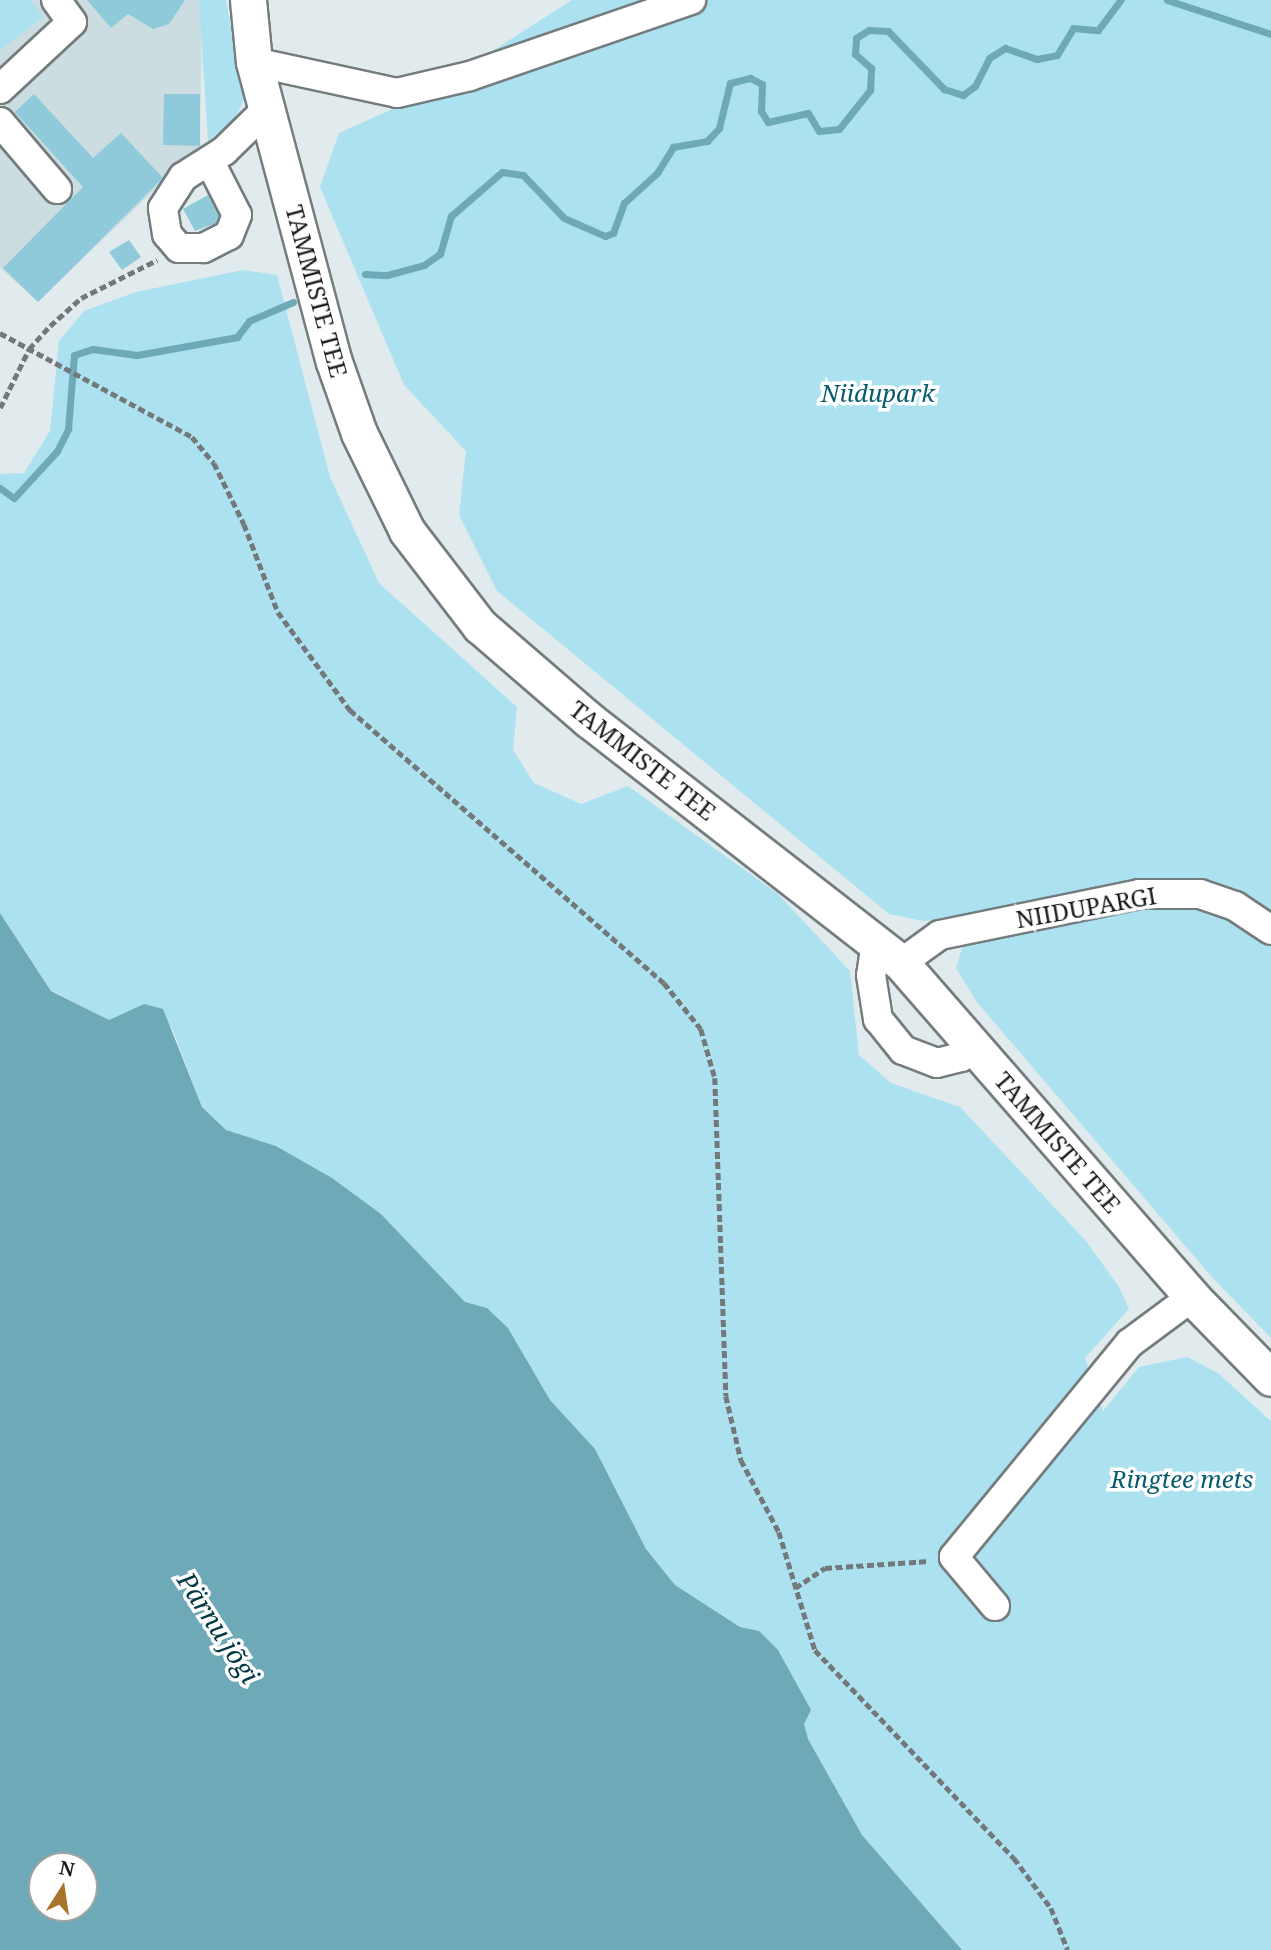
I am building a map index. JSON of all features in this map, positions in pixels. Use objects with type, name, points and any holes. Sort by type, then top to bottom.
[{"type":"main road","name":"TAMMISTE TEE","points":[[252,1],[254,62],[334,362],[359,433],[407,531],[480,626],[589,720],[889,952],[1192,1297],[1271,1378]]},
{"type":"street","points":[[0,89],[72,22],[56,0]]},
{"type":"street","points":[[254,62],[397,93],[470,76],[691,0]]},
{"type":"street","points":[[210,162],[237,215],[229,236],[203,248],[179,248],[167,234],[163,208],[183,177],[210,162],[266,110]]},
{"type":"street","points":[[0,122],[57,189]]},
{"type":"street","name":"NIIDUPARGI","points":[[889,952],[940,935],[1139,894],[1200,894],[1235,906],[1271,930]]},
{"type":"street","points":[[889,952],[871,975],[878,1019],[903,1050],[937,1063],[961,1057],[972,1044]]},
{"type":"street","points":[[995,1606],[954,1557],[1130,1343],[1192,1297]]},
{"type":"path","points":[[0,408],[29,349],[81,298],[179,248]]},
{"type":"path","points":[[0,333],[192,438],[214,463],[278,612],[350,710],[664,983],[701,1029],[715,1078],[726,1396],[741,1460],[779,1532],[815,1650],[1014,1858],[1051,1908],[1068,1950]]},
{"type":"path","points":[[795,1588],[825,1568],[954,1557]]},
{"type":"shaded area","points":[[0,0],[202,0],[200,146],[38,302],[0,268]]},
{"type":"green space","points":[[0,0],[31,0],[43,17],[0,50]]},
{"type":"green space","points":[[199,0],[226,0],[244,99],[235,120],[208,141]]},
{"type":"green space","name":"Niidupark","points":[[572,0],[1271,0],[1271,1338],[1211,1276],[976,1001],[956,968],[964,942],[960,919],[923,921],[889,914],[497,591],[459,515],[466,451],[404,385],[320,187],[339,133],[424,95]]},
{"type":"green space","name":"Ringtee mets","points":[[243,270],[277,275],[330,477],[379,583],[517,707],[513,750],[534,783],[581,804],[628,786],[778,894],[850,971],[859,1055],[891,1083],[960,1107],[1086,1241],[1119,1287],[1129,1309],[1085,1358],[1103,1411],[1139,1367],[1187,1357],[1218,1373],[1271,1421],[1271,1950],[962,1950],[862,1835],[808,1739],[759,1631],[740,1627],[675,1585],[646,1549],[595,1449],[550,1400],[508,1328],[487,1308],[465,1302],[381,1214],[332,1178],[276,1146],[226,1130],[202,1107],[172,1028],[144,1004],[109,1020],[51,990],[0,913],[0,474],[24,473],[50,431],[59,341],[84,311],[136,292]]},
{"type":"water","name":"Pärnu jõgi","points":[[0,913],[51,991],[109,1020],[144,1004],[163,1009],[202,1107],[226,1130],[276,1146],[332,1178],[381,1214],[465,1302],[487,1308],[508,1328],[550,1400],[595,1449],[646,1549],[675,1585],[740,1627],[759,1631],[778,1650],[811,1710],[804,1724],[808,1739],[862,1835],[962,1950],[0,1950]]},
{"type":"building","points":[[87,0],[185,0],[169,24],[153,29],[128,14],[111,28]]},
{"type":"building","points":[[34,94],[93,158],[121,133],[163,178],[38,302],[3,268],[83,187],[15,112]]},
{"type":"building","points":[[164,94],[200,94],[200,146],[163,145]]},
{"type":"building","points":[[208,195],[219,216],[216,223],[195,231],[183,209]]},
{"type":"building","points":[[129,240],[141,257],[122,270],[109,252]]},
{"type":"waterway","points":[[365,274],[387,275],[424,265],[440,254],[451,216],[502,172],[523,175],[564,218],[605,236],[613,233],[624,203],[657,173],[673,147],[707,141],[719,128],[730,83],[750,78],[762,84],[761,111],[768,122],[808,113],[819,131],[839,129],[870,90],[871,68],[855,54],[856,38],[869,30],[888,31],[944,89],[963,95],[975,86],[989,58],[1005,48],[1037,59],[1057,55],[1073,28],[1098,30],[1121,0]]},
{"type":"waterway","points":[[1167,0],[1271,34]]},
{"type":"waterway","points":[[0,488],[14,498],[57,451],[68,429],[74,355],[93,349],[137,355],[237,337],[249,321],[293,302]]}]
